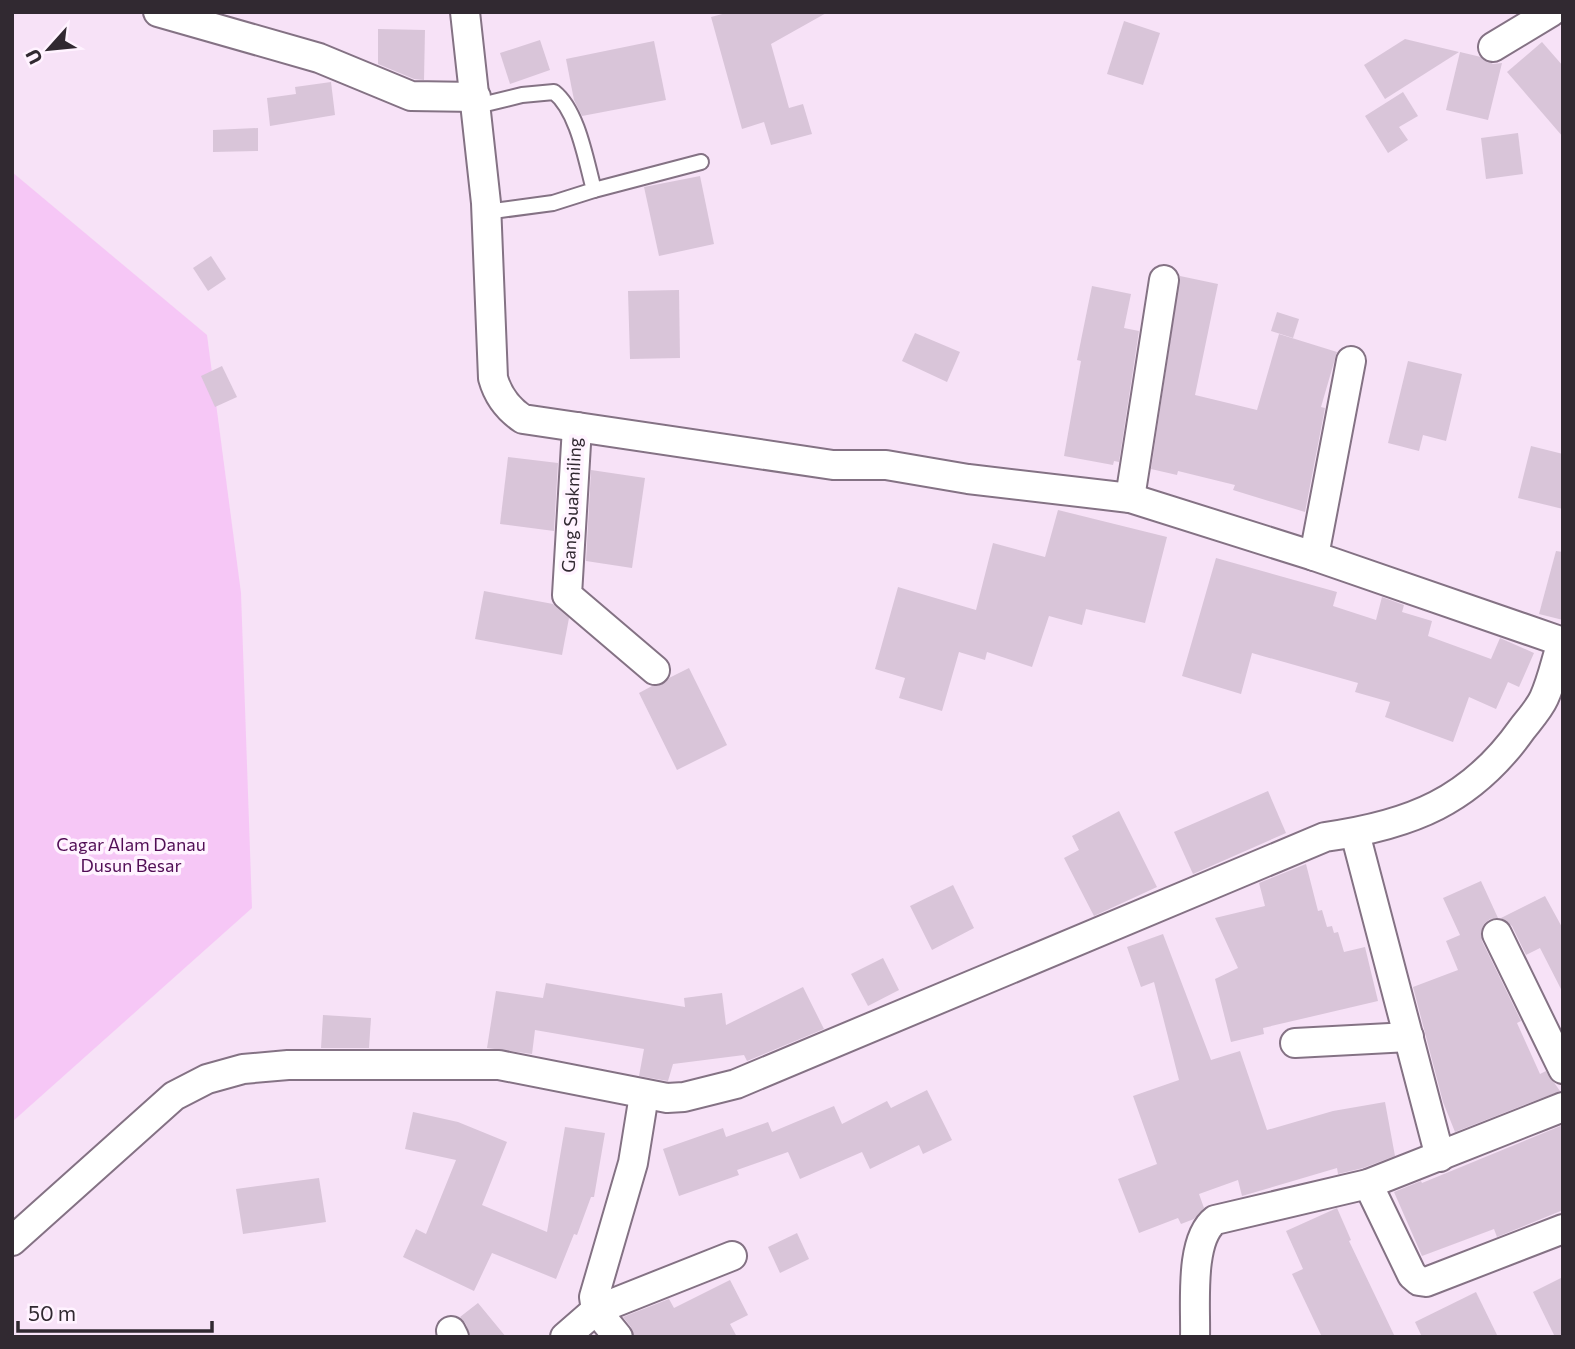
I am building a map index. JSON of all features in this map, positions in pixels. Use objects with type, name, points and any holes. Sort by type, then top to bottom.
[{"type":"street","points":[[158,12],[319,58],[411,96],[476,102]]},
{"type":"street","points":[[12,1241],[174,1096],[206,1079],[243,1069],[288,1066],[499,1065],[644,1095],[684,1097],[736,1084],[1325,837],[1355,833],[1429,811],[1478,781],[1509,748],[1544,699],[1562,642],[1314,556],[1130,498],[968,479],[886,465],[833,464],[523,419],[501,398],[495,384],[486,212],[465,12]]},
{"type":"street","points":[[1493,47],[1551,12]]},
{"type":"street","points":[[1130,498],[1164,280]]},
{"type":"street","points":[[1314,556],[1351,362]]},
{"type":"street","name":"Gang Suakmiling","points":[[577,427],[567,595],[655,670]]},
{"type":"street","points":[[1355,833],[1440,1157]]},
{"type":"street","points":[[1497,934],[1563,1069]]},
{"type":"street","points":[[1295,1043],[1409,1037]]},
{"type":"street","points":[[618,1337],[596,1310],[594,1297],[633,1163],[644,1095]]},
{"type":"street","points":[[1195,1337],[1197,1260],[1207,1226],[1215,1220],[1368,1184],[1563,1107]]},
{"type":"street","points":[[1368,1184],[1412,1275],[1419,1281],[1426,1282],[1563,1229]]},
{"type":"street","points":[[565,1337],[596,1310],[732,1256]]},
{"type":"lane","points":[[476,102],[554,92],[564,100],[574,120],[594,190]]},
{"type":"lane","points":[[486,212],[553,203],[701,162]]},
{"type":"green space","name":"Cagar Alam Danau Dusun Besar","points":[[12,172],[207,335],[241,593],[252,908],[12,1122]]},
{"type":"building","points":[[730,12],[828,12],[771,44],[789,108],[803,104],[812,134],[771,145],[764,122],[742,129],[711,17]]},
{"type":"building","points":[[1124,21],[1160,33],[1143,85],[1107,74]]},
{"type":"building","points":[[378,29],[425,30],[424,80],[414,79],[378,64]]},
{"type":"building","points":[[1405,39],[1459,52],[1385,99],[1364,65]]},
{"type":"building","points":[[540,40],[550,70],[510,84],[500,53]]},
{"type":"building","points":[[654,41],[666,100],[582,116],[574,100],[566,59]]},
{"type":"building","points":[[1542,42],[1563,66],[1563,137],[1507,72]]},
{"type":"building","points":[[1460,52],[1481,57],[1493,64],[1502,63],[1488,120],[1446,110]]},
{"type":"building","points":[[331,82],[335,115],[270,126],[267,98],[296,94],[295,87]]},
{"type":"building","points":[[1403,92],[1418,116],[1399,127],[1408,140],[1388,153],[1365,116]]},
{"type":"building","points":[[258,128],[258,151],[213,152],[213,130]]},
{"type":"building","points":[[1518,133],[1523,174],[1486,179],[1481,138]]},
{"type":"building","points":[[700,176],[714,244],[659,256],[644,187]]},
{"type":"building","points":[[211,256],[226,279],[208,291],[193,268]]},
{"type":"building","points":[[1180,276],[1218,284],[1195,395],[1257,410],[1279,334],[1337,352],[1321,407],[1325,408],[1305,512],[1233,490],[1235,485],[1178,471],[1177,475],[1151,469]]},
{"type":"building","points":[[1092,286],[1131,294],[1124,328],[1139,331],[1119,462],[1114,461],[1113,465],[1064,456],[1081,361],[1077,360]]},
{"type":"building","points":[[679,290],[680,358],[630,359],[628,291]]},
{"type":"building","points":[[1277,312],[1299,319],[1293,338],[1271,331]]},
{"type":"building","points":[[915,333],[960,352],[947,382],[902,361]]},
{"type":"building","points":[[1408,361],[1462,374],[1446,441],[1423,435],[1419,451],[1388,443]]},
{"type":"building","points":[[222,366],[237,397],[215,407],[201,376]]},
{"type":"building","points":[[1531,446],[1563,454],[1563,509],[1518,498]]},
{"type":"building","points":[[508,457],[558,463],[554,531],[500,524]]},
{"type":"building","points":[[591,470],[645,478],[632,568],[586,561]]},
{"type":"building","points":[[1058,510],[1167,537],[1145,623],[1086,609],[1082,625],[1049,616],[1032,667],[987,652],[985,660],[959,652],[942,711],[899,698],[905,678],[875,669],[898,587],[976,610],[993,543],[1045,557]]},
{"type":"building","points":[[1556,551],[1563,552],[1563,620],[1539,614]]},
{"type":"building","points":[[1216,558],[1337,592],[1333,606],[1376,620],[1382,597],[1404,605],[1402,612],[1432,621],[1428,636],[1491,659],[1500,638],[1534,653],[1519,687],[1508,682],[1496,709],[1469,697],[1453,742],[1385,717],[1390,702],[1355,692],[1358,683],[1252,653],[1241,694],[1182,676]]},
{"type":"building","points":[[484,591],[553,604],[569,618],[562,655],[475,639]]},
{"type":"building","points":[[689,668],[727,745],[677,770],[639,693],[652,686],[661,685]]},
{"type":"building","points":[[1268,791],[1286,833],[1193,874],[1174,832]]},
{"type":"building","points":[[1119,811],[1157,887],[1094,916],[1064,858],[1079,850],[1072,836]]},
{"type":"building","points":[[1306,864],[1318,911],[1322,910],[1327,927],[1332,926],[1334,933],[1338,932],[1344,952],[1365,947],[1378,1001],[1263,1028],[1264,1034],[1231,1042],[1215,979],[1238,968],[1215,918],[1265,906],[1259,883]]},
{"type":"building","points":[[1481,881],[1498,918],[1490,919],[1484,924],[1482,941],[1521,1021],[1517,1023],[1540,1074],[1546,1071],[1560,1091],[1455,1132],[1443,1102],[1413,987],[1458,970],[1446,941],[1460,935],[1443,898]]},
{"type":"building","points":[[953,885],[974,928],[932,950],[910,906]]},
{"type":"building","points":[[1545,896],[1563,929],[1563,993],[1540,948],[1526,955],[1512,926],[1501,918]]},
{"type":"building","points":[[1163,934],[1211,1060],[1240,1051],[1267,1130],[1333,1111],[1385,1102],[1395,1156],[1363,1168],[1338,1174],[1337,1168],[1242,1196],[1238,1180],[1199,1194],[1204,1208],[1194,1219],[1181,1224],[1178,1218],[1139,1233],[1118,1179],[1157,1164],[1133,1096],[1179,1080],[1154,982],[1141,987],[1127,947]]},
{"type":"building","points":[[883,958],[899,990],[868,1006],[851,974]]},
{"type":"building","points":[[546,983],[685,1007],[684,998],[722,993],[726,1025],[803,987],[824,1029],[747,1061],[744,1055],[673,1064],[668,1081],[639,1076],[644,1049],[535,1030],[532,1054],[487,1048],[496,991],[543,998]]},
{"type":"building","points":[[323,1015],[371,1018],[369,1048],[321,1048]]},
{"type":"building","points":[[927,1090],[952,1140],[923,1154],[919,1145],[870,1169],[862,1152],[800,1179],[788,1152],[737,1170],[739,1175],[679,1196],[663,1149],[723,1128],[726,1137],[768,1122],[772,1132],[834,1106],[842,1124],[887,1101],[891,1108]]},
{"type":"building","points":[[413,1112],[458,1122],[507,1142],[482,1205],[547,1232],[565,1127],[605,1133],[594,1197],[591,1197],[556,1279],[492,1253],[474,1291],[403,1257],[416,1229],[426,1234],[456,1160],[405,1149]]},
{"type":"building","points":[[1563,1125],[1563,1210],[1497,1237],[1494,1229],[1422,1256],[1394,1192]]},
{"type":"building","points":[[319,1178],[326,1222],[243,1234],[236,1189]]},
{"type":"building","points":[[1337,1208],[1351,1240],[1349,1241],[1395,1337],[1322,1337],[1292,1274],[1303,1269],[1286,1231]]},
{"type":"building","points":[[797,1233],[809,1259],[780,1273],[768,1247]]},
{"type":"building","points":[[1563,1277],[1563,1337],[1555,1337],[1533,1292]]},
{"type":"building","points":[[730,1280],[748,1315],[730,1324],[737,1337],[634,1337],[631,1327],[623,1317],[669,1299],[674,1308]]},
{"type":"building","points":[[1476,1292],[1498,1337],[1422,1337],[1415,1322]]},
{"type":"building","points":[[478,1303],[506,1337],[470,1337],[466,1324],[460,1317]]}]
